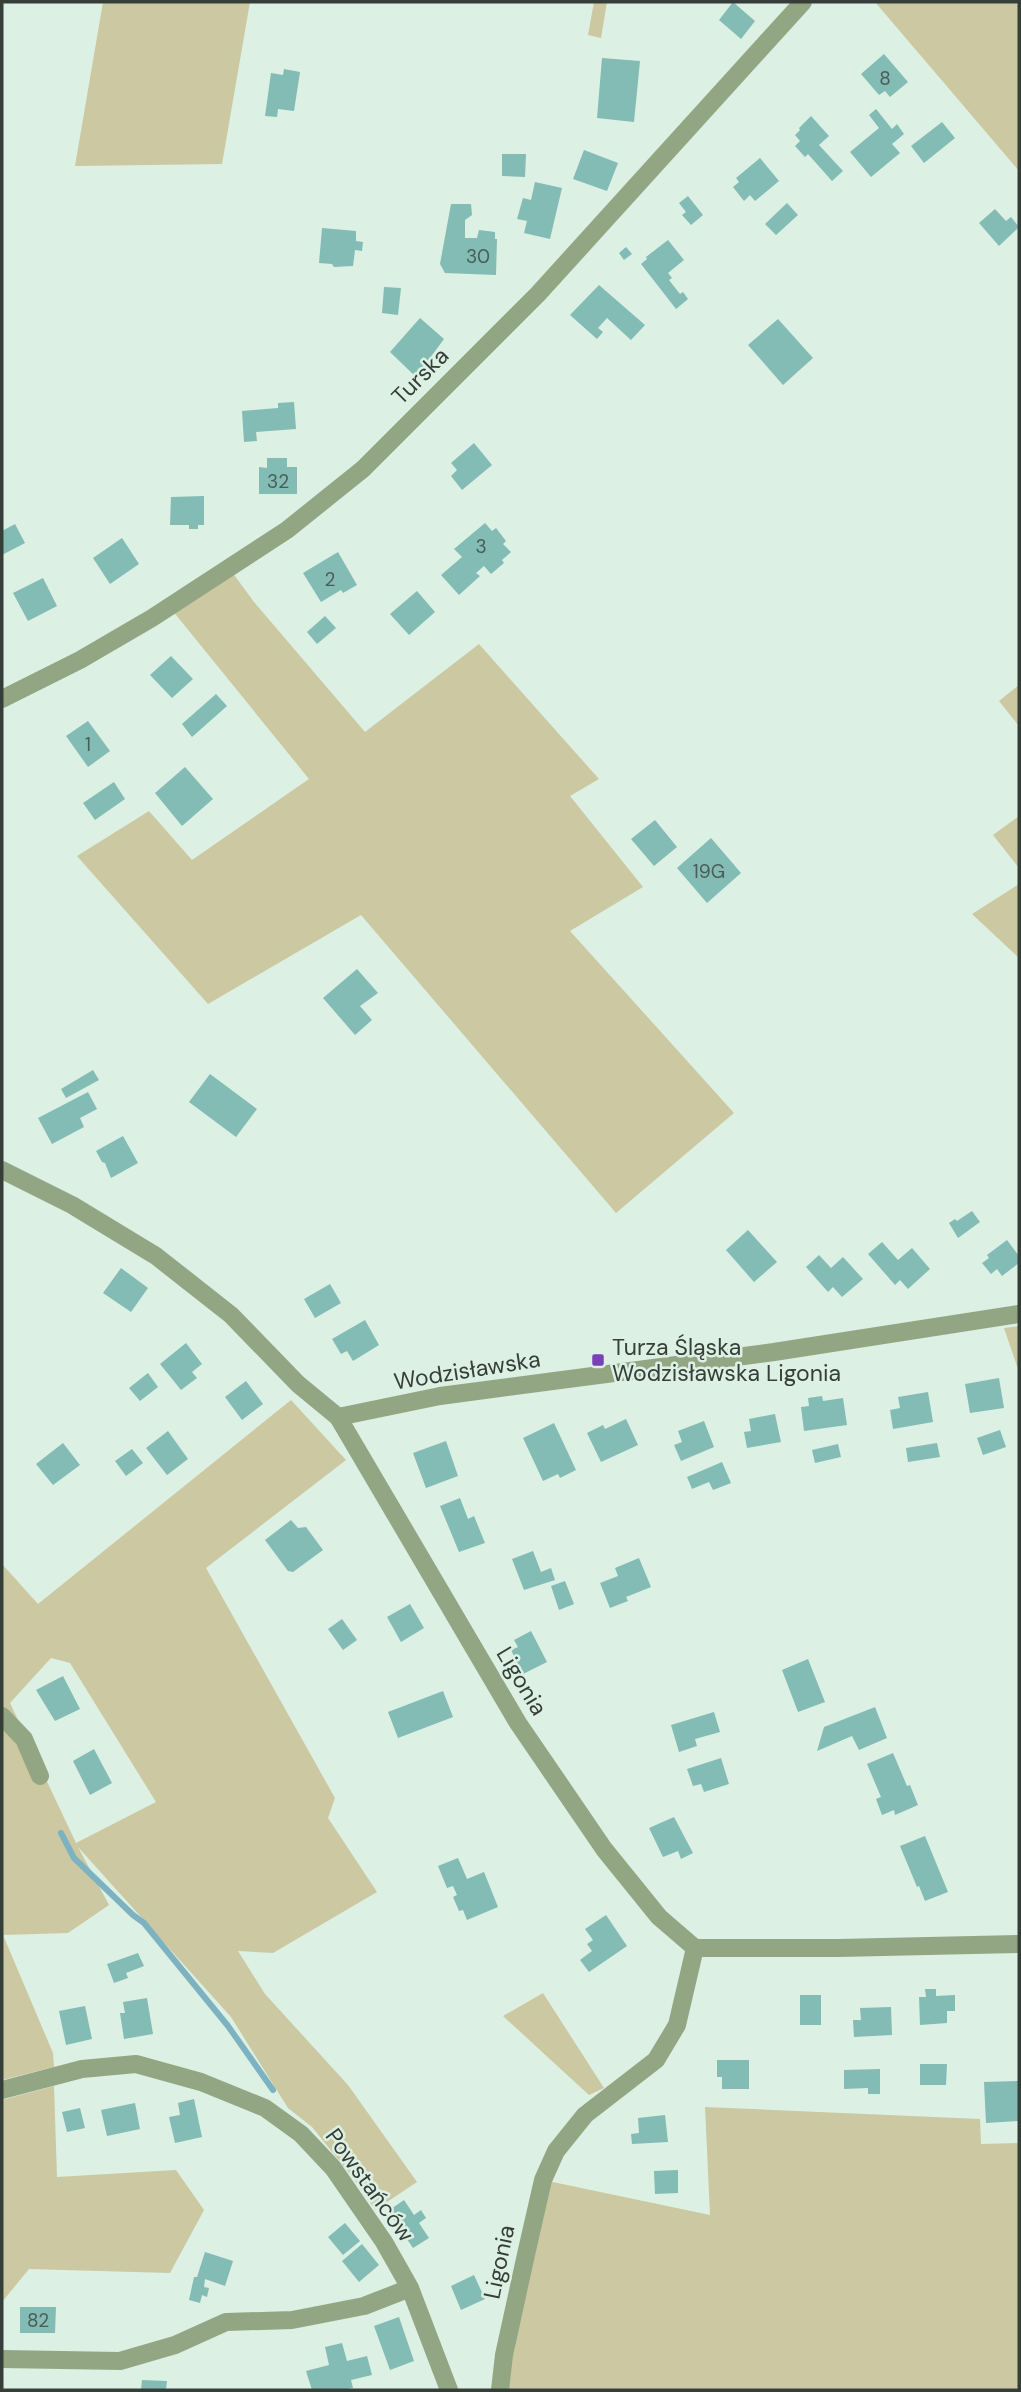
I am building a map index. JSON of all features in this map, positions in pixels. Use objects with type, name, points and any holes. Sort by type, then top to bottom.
[{"type":"street","name":"Turska","points":[[2,699],[80,660],[152,618],[286,530],[363,468],[538,294],[803,2]]},
{"type":"street","points":[[2,1170],[72,1205],[156,1256],[230,1315],[298,1384],[338,1417]]},
{"type":"street","name":"Wodzisławska","points":[[338,1417],[440,1396],[774,1352],[1019,1314]]},
{"type":"street","name":"Ligonia","points":[[338,1417],[518,1723],[604,1849],[659,1917],[695,1948],[677,2025],[656,2060],[585,2115],[556,2151],[543,2180],[504,2355],[500,2390]]},
{"type":"street","points":[[2,1716],[24,1739],[40,1776]]},
{"type":"street","points":[[695,1948],[1019,1944]]},
{"type":"street","name":"Powstańców","points":[[2,2090],[82,2069],[136,2064],[201,2082],[265,2108],[301,2134],[332,2168],[384,2242],[410,2288],[449,2390]]},
{"type":"street","points":[[2,2359],[120,2361],[175,2345],[226,2322],[292,2320],[364,2306],[410,2288]]},
{"type":"shaded area","points":[[103,2],[250,2],[222,164],[75,166]]},
{"type":"shaded area","points":[[594,2],[607,2],[601,38],[588,35]]},
{"type":"shaded area","points":[[875,2],[1019,2],[1019,171]]},
{"type":"shaded area","points":[[232,572],[254,602],[365,732],[479,644],[599,779],[570,796],[643,887],[570,931],[734,1113],[616,1213],[361,915],[208,1004],[77,856],[149,811],[192,860],[309,779],[172,610]]},
{"type":"shaded area","points":[[1019,685],[1019,726],[999,701]]},
{"type":"shaded area","points":[[1019,816],[1019,868],[993,835]]},
{"type":"shaded area","points":[[1019,884],[1019,958],[972,914]]},
{"type":"shaded area","points":[[1019,1326],[1019,1372],[1004,1328]]},
{"type":"shaded area","points":[[291,1400],[346,1460],[206,1568],[335,1798],[328,1818],[377,1892],[273,1953],[238,1951],[265,1994],[348,2085],[417,2182],[375,2210],[312,2127],[288,2108],[231,2017],[78,1847],[109,1905],[68,1933],[3,1935],[53,2053],[54,2067],[2,2080],[2,1564],[38,1604]],"holes":[[[51,1658],[70,1663],[156,1802],[76,1843],[10,1703]]]},
{"type":"shaded area","points":[[543,1993],[604,2088],[589,2095],[503,2016]]},
{"type":"shaded area","points":[[54,2086],[57,2177],[176,2170],[204,2210],[170,2273],[29,2269],[2,2302],[2,2100]]},
{"type":"shaded area","points":[[705,2107],[980,2119],[981,2144],[1019,2143],[1019,2390],[497,2390],[543,2180],[710,2215]]},
{"type":"building","points":[[733,2],[755,21],[741,39],[719,20]]},
{"type":"building","points":[[884,54],[908,82],[890,97],[885,91],[879,95],[861,74]]},
{"type":"building","points":[[602,58],[640,61],[634,122],[597,118]]},
{"type":"building","points":[[284,69],[300,72],[294,111],[278,109],[277,117],[265,116],[271,73],[283,75]]},
{"type":"building","points":[[876,109],[892,129],[897,124],[904,134],[892,144],[900,153],[871,177],[850,152],[879,128],[869,115]]},
{"type":"building","points":[[811,116],[829,136],[819,145],[843,171],[832,181],[808,154],[805,157],[795,146],[800,141],[795,135]]},
{"type":"building","points":[[942,122],[955,138],[924,163],[911,146]]},
{"type":"building","points":[[584,150],[618,163],[607,191],[573,179]]},
{"type":"building","points":[[502,154],[526,154],[525,177],[502,176]]},
{"type":"building","points":[[760,158],[779,181],[755,201],[750,195],[744,201],[733,187],[739,182],[736,178]]},
{"type":"building","points":[[535,182],[562,188],[550,239],[524,233],[527,221],[517,219],[523,198],[531,200]]},
{"type":"building","points":[[688,196],[703,215],[691,225],[682,215],[686,212],[679,203]]},
{"type":"building","points":[[787,203],[798,215],[776,235],[765,224]]},
{"type":"building","points":[[451,204],[471,204],[472,215],[465,220],[465,238],[477,238],[479,230],[495,232],[496,275],[445,273],[440,264]]},
{"type":"building","points":[[995,209],[1006,221],[1011,217],[1019,227],[999,246],[979,223]]},
{"type":"building","points":[[322,228],[356,231],[356,241],[363,242],[362,251],[355,250],[353,266],[334,267],[332,264],[319,263]]},
{"type":"building","points":[[668,240],[684,260],[668,273],[672,278],[669,280],[680,294],[683,292],[688,299],[676,309],[641,264]]},
{"type":"building","points":[[626,247],[632,254],[624,260],[619,253]]},
{"type":"building","points":[[599,285],[645,325],[631,340],[607,318],[598,328],[603,332],[597,339],[570,315]]},
{"type":"building","points":[[384,287],[401,288],[398,315],[382,313]]},
{"type":"building","points":[[420,318],[444,339],[416,377],[390,352]]},
{"type":"building","points":[[778,319],[813,358],[783,385],[748,345]]},
{"type":"building","points":[[294,402],[296,429],[256,432],[257,441],[244,442],[242,411],[278,408],[278,403]]},
{"type":"building","points":[[474,443],[492,465],[462,490],[451,476],[457,470],[451,463]]},
{"type":"building","points":[[267,458],[287,458],[287,467],[297,467],[297,494],[259,494],[259,467],[267,468]]},
{"type":"building","points":[[204,496],[204,525],[198,525],[198,529],[189,529],[189,525],[170,525],[171,497]]},
{"type":"building","points":[[485,523],[492,531],[496,528],[506,541],[503,544],[511,552],[502,560],[504,563],[491,574],[484,566],[476,573],[480,576],[459,595],[441,575],[462,557],[454,549]]},
{"type":"building","points":[[15,524],[25,543],[2,555],[2,531]]},
{"type":"building","points":[[122,538],[139,564],[110,584],[93,558]]},
{"type":"building","points":[[338,552],[357,585],[343,593],[341,590],[321,602],[303,573]]},
{"type":"building","points":[[43,578],[57,606],[28,621],[13,593]]},
{"type":"building","points":[[417,591],[435,612],[409,635],[390,614]]},
{"type":"building","points":[[325,616],[336,628],[317,644],[307,632]]},
{"type":"building","points":[[171,656],[193,679],[172,698],[150,675]]},
{"type":"building","points":[[216,694],[227,706],[192,737],[182,724]]},
{"type":"building","points":[[88,721],[110,751],[88,767],[66,736]]},
{"type":"building","points":[[185,767],[213,799],[182,826],[155,793]]},
{"type":"building","points":[[114,782],[125,799],[95,820],[83,803]]},
{"type":"building","points":[[655,820],[677,847],[654,866],[631,839]]},
{"type":"building","points":[[711,838],[741,873],[707,903],[677,868]]},
{"type":"building","points":[[357,969],[378,993],[360,1006],[372,1020],[355,1035],[323,998]]},
{"type":"building","points":[[93,1070],[99,1080],[66,1098],[61,1089]]},
{"type":"building","points":[[210,1074],[257,1109],[236,1137],[189,1102]]},
{"type":"building","points":[[88,1092],[97,1109],[80,1118],[84,1127],[52,1144],[38,1118]]},
{"type":"building","points":[[123,1136],[138,1163],[111,1178],[96,1151]]},
{"type":"building","points":[[972,1211],[980,1222],[958,1238],[949,1223]]},
{"type":"building","points":[[748,1230],[777,1262],[754,1282],[726,1250]]},
{"type":"building","points":[[1007,1240],[1019,1256],[1019,1263],[1002,1276],[997,1269],[991,1274],[982,1263],[989,1258],[987,1255]]},
{"type":"building","points":[[882,1242],[898,1260],[912,1248],[930,1269],[908,1289],[900,1280],[895,1285],[868,1254]]},
{"type":"building","points":[[819,1255],[831,1268],[843,1257],[863,1279],[842,1297],[833,1287],[828,1292],[806,1267]]},
{"type":"building","points":[[121,1268],[148,1288],[131,1312],[103,1293]]},
{"type":"building","points":[[330,1284],[341,1303],[315,1318],[304,1299]]},
{"type":"building","points":[[365,1320],[379,1345],[353,1361],[347,1351],[341,1354],[332,1339]]},
{"type":"building","points":[[186,1343],[202,1364],[192,1372],[197,1378],[181,1390],[160,1364]]},
{"type":"building","points":[[148,1373],[158,1387],[140,1401],[129,1388]]},
{"type":"building","points":[[999,1378],[1004,1408],[970,1413],[965,1384]]},
{"type":"building","points":[[246,1381],[263,1404],[242,1420],[225,1397]]},
{"type":"building","points":[[928,1392],[933,1422],[893,1429],[890,1410],[900,1408],[898,1397]]},
{"type":"building","points":[[822,1396],[823,1401],[843,1398],[847,1425],[804,1431],[801,1407],[809,1406],[808,1398]]},
{"type":"building","points":[[775,1414],[781,1442],[747,1448],[744,1432],[751,1431],[749,1419]]},
{"type":"building","points":[[626,1419],[638,1445],[601,1462],[587,1433],[603,1425],[605,1429]]},
{"type":"building","points":[[704,1421],[714,1447],[681,1461],[674,1445],[682,1442],[678,1431]]},
{"type":"building","points":[[554,1423],[576,1470],[560,1478],[558,1474],[543,1481],[523,1438]]},
{"type":"building","points":[[1000,1430],[1006,1447],[983,1455],[977,1438]]},
{"type":"building","points":[[168,1431],[188,1459],[167,1475],[146,1448]]},
{"type":"building","points":[[446,1441],[458,1476],[426,1488],[413,1453]]},
{"type":"building","points":[[63,1443],[80,1465],[53,1485],[36,1464]]},
{"type":"building","points":[[937,1443],[940,1457],[908,1462],[906,1448]]},
{"type":"building","points":[[838,1444],[841,1457],[815,1463],[812,1450]]},
{"type":"building","points":[[132,1449],[143,1463],[126,1476],[115,1461]]},
{"type":"building","points":[[722,1462],[731,1483],[713,1490],[709,1482],[692,1489],[687,1477]]},
{"type":"building","points":[[460,1498],[468,1519],[474,1516],[485,1543],[459,1552],[440,1506]]},
{"type":"building","points":[[291,1520],[298,1528],[306,1527],[323,1550],[293,1572],[288,1571],[265,1540]]},
{"type":"building","points":[[533,1551],[541,1572],[551,1568],[555,1580],[524,1590],[512,1559]]},
{"type":"building","points":[[639,1558],[651,1587],[626,1597],[628,1601],[610,1608],[600,1583],[618,1576],[615,1568]]},
{"type":"building","points":[[565,1581],[574,1604],[559,1610],[551,1586]]},
{"type":"building","points":[[410,1604],[424,1628],[401,1642],[387,1617]]},
{"type":"building","points":[[342,1619],[357,1640],[343,1650],[328,1629]]},
{"type":"building","points":[[531,1631],[547,1662],[523,1674],[511,1650],[518,1647],[514,1640]]},
{"type":"building","points":[[808,1659],[825,1702],[798,1712],[782,1670]]},
{"type":"building","points":[[63,1676],[80,1709],[55,1721],[36,1690]]},
{"type":"building","points":[[443,1691],[453,1717],[398,1738],[388,1712]]},
{"type":"building","points":[[875,1707],[887,1738],[859,1750],[852,1736],[817,1751],[824,1727]]},
{"type":"building","points":[[714,1712],[720,1732],[695,1739],[697,1746],[679,1752],[671,1725]]},
{"type":"building","points":[[94,1749],[112,1783],[90,1795],[73,1761]]},
{"type":"building","points":[[893,1753],[918,1805],[895,1815],[894,1810],[882,1815],[876,1799],[881,1797],[867,1764]]},
{"type":"building","points":[[721,1758],[729,1784],[704,1792],[701,1784],[693,1786],[687,1769]]},
{"type":"building","points":[[674,1817],[693,1853],[681,1859],[678,1851],[663,1857],[649,1828]]},
{"type":"building","points":[[925,1836],[948,1892],[925,1901],[900,1846]]},
{"type":"building","points":[[458,1858],[467,1879],[484,1872],[498,1907],[467,1920],[463,1910],[459,1911],[453,1897],[457,1895],[453,1886],[447,1888],[438,1866]]},
{"type":"building","points":[[606,1915],[627,1946],[589,1972],[580,1960],[592,1951],[587,1944],[593,1940],[585,1929]]},
{"type":"building","points":[[138,1953],[144,1966],[126,1973],[128,1978],[114,1983],[107,1964]]},
{"type":"building","points":[[925,1989],[936,1989],[936,1996],[955,1995],[955,2011],[947,2011],[947,2023],[920,2025],[919,1997],[926,1997]]},
{"type":"building","points":[[800,1995],[821,1995],[821,2025],[800,2025]]},
{"type":"building","points":[[147,1998],[153,2034],[124,2039],[120,2013],[125,2013],[123,2002]]},
{"type":"building","points":[[85,2006],[92,2039],[66,2045],[59,2011]]},
{"type":"building","points":[[891,2007],[892,2035],[854,2037],[853,2020],[861,2020],[860,2008]]},
{"type":"building","points":[[717,2060],[749,2060],[749,2089],[722,2089],[722,2077],[717,2077]]},
{"type":"building","points":[[920,2064],[947,2064],[946,2085],[920,2085]]},
{"type":"building","points":[[880,2069],[880,2094],[868,2094],[868,2088],[844,2089],[844,2070]]},
{"type":"building","points":[[1019,2081],[1019,2121],[986,2123],[984,2082]]},
{"type":"building","points":[[194,2099],[202,2137],[175,2143],[169,2117],[180,2115],[178,2103]]},
{"type":"building","points":[[135,2103],[140,2129],[107,2136],[101,2110]]},
{"type":"building","points":[[80,2108],[85,2128],[67,2132],[62,2112]]},
{"type":"building","points":[[665,2115],[668,2142],[632,2144],[631,2134],[639,2133],[638,2118]]},
{"type":"building","points":[[678,2170],[678,2193],[655,2194],[654,2171]]},
{"type":"building","points":[[404,2200],[414,2215],[421,2210],[426,2218],[419,2223],[429,2238],[413,2248],[388,2211]]},
{"type":"building","points":[[345,2223],[360,2241],[343,2255],[328,2237]]},
{"type":"building","points":[[362,2244],[379,2265],[359,2282],[342,2261]]},
{"type":"building","points":[[205,2252],[233,2261],[225,2286],[205,2279],[204,2287],[209,2288],[207,2297],[202,2295],[200,2303],[189,2300],[194,2277],[197,2277]]},
{"type":"building","points":[[474,2275],[485,2299],[461,2310],[451,2286]]},
{"type":"building","points":[[20,2307],[56,2307],[55,2333],[20,2333]]},
{"type":"building","points":[[399,2317],[414,2361],[390,2370],[374,2326]]},
{"type":"building","points":[[342,2343],[347,2361],[367,2356],[372,2375],[351,2380],[353,2388],[312,2390],[306,2371],[329,2365],[325,2347]]},
{"type":"building","points":[[142,2380],[167,2381],[166,2390],[141,2390]]},
{"type":"waterway","points":[[61,1833],[74,1858],[144,1923],[228,2026],[273,2090]]},
{"type":"place","name":"Turza Śląska Wodzisławska Ligonia","points":[[598,1360]]}]
